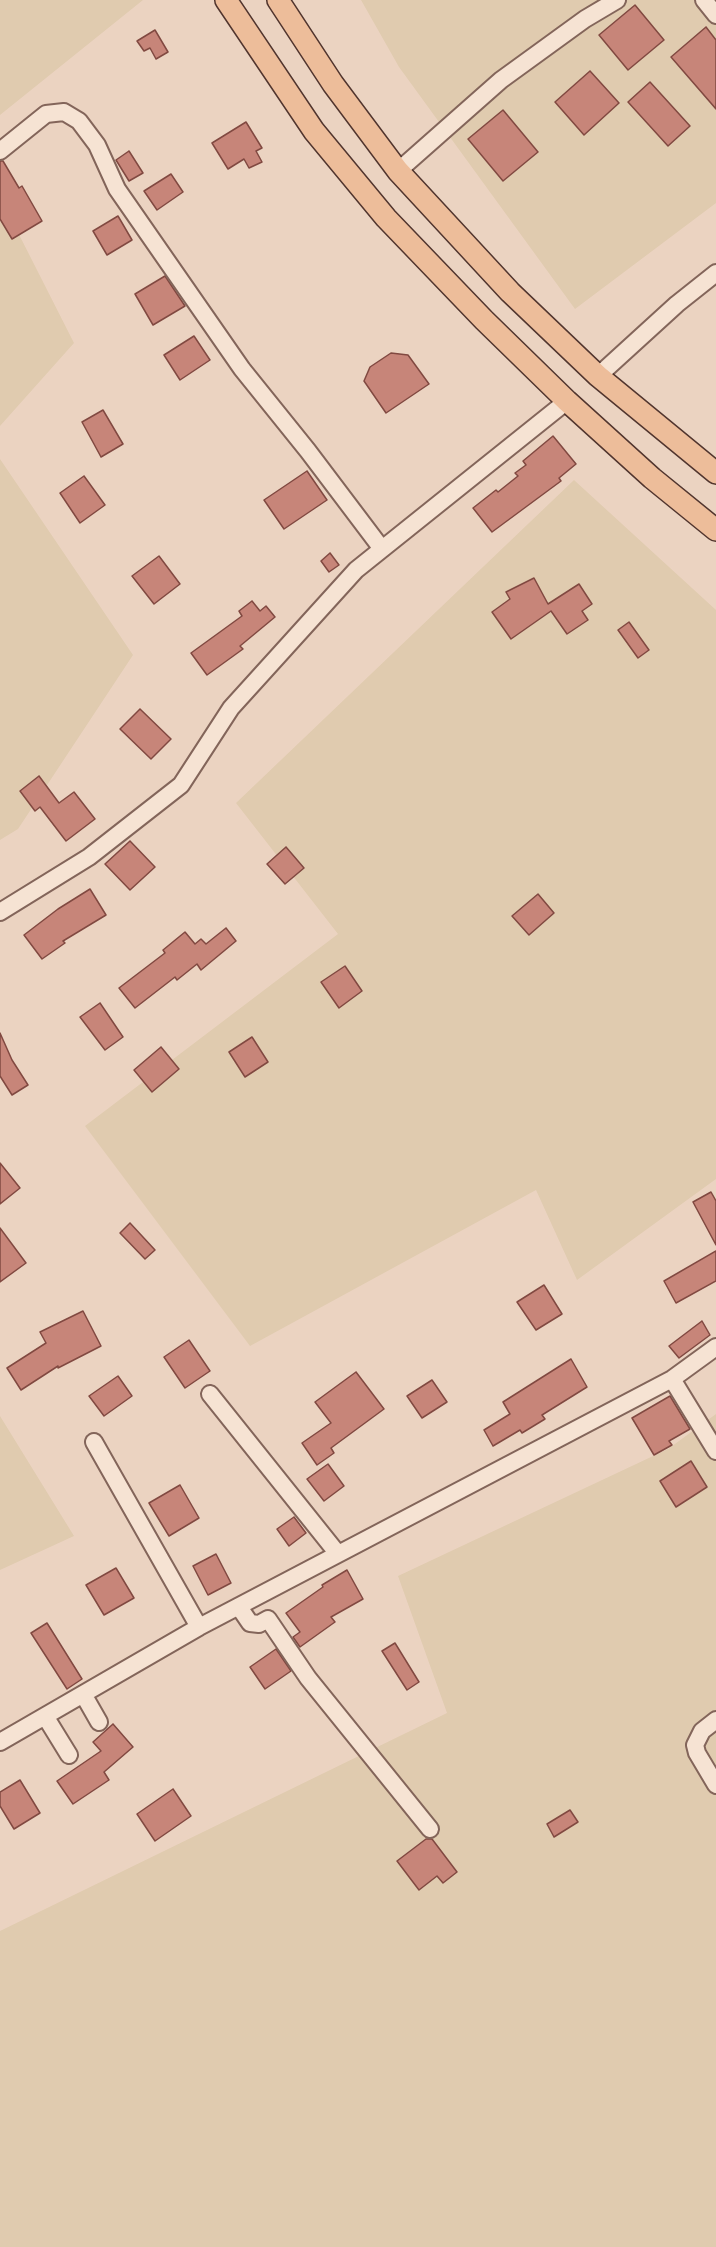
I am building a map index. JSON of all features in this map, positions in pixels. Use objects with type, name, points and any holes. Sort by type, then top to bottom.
[{"type":"main road","points":[[226,0],[315,131],[387,218],[484,320],[567,401],[652,478],[716,530]]},
{"type":"main road","points":[[278,0],[333,84],[398,171],[510,292],[598,376],[716,473]]},
{"type":"street","points":[[398,171],[501,80],[585,19],[617,0]]},
{"type":"street","points":[[704,0],[716,15]]},
{"type":"street","points":[[0,151],[46,114],[64,112],[79,121],[97,145],[117,189],[242,369],[382,549]]},
{"type":"street","points":[[598,376],[677,304],[716,273]]},
{"type":"street","points":[[0,912],[89,857],[181,785],[231,708],[357,570],[567,401]]},
{"type":"street","points":[[0,1742],[199,1627],[672,1378],[716,1347]]},
{"type":"street","points":[[672,1378],[716,1451]]},
{"type":"street","points":[[210,1394],[338,1554]]},
{"type":"street","points":[[94,1442],[199,1627]]},
{"type":"street","points":[[238,1606],[250,1623],[259,1623],[268,1619],[308,1678],[430,1829]]},
{"type":"street","points":[[83,1694],[99,1722]]},
{"type":"street","points":[[45,1716],[69,1755]]},
{"type":"street","points":[[716,1720],[702,1731],[695,1745],[697,1753],[716,1785]]},
{"type":"shaded area","points":[[0,0],[143,0],[0,115]]},
{"type":"shaded area","points":[[361,0],[716,0],[716,203],[575,309],[399,67]]},
{"type":"shaded area","points":[[0,197],[74,343],[0,426]]},
{"type":"shaded area","points":[[0,459],[133,655],[18,829],[0,840]]},
{"type":"shaded area","points":[[574,480],[716,610],[716,1179],[577,1280],[536,1190],[250,1346],[85,1126],[338,934],[236,803]]},
{"type":"shaded area","points":[[716,1414],[716,2247],[0,2247],[0,1931],[447,1713],[398,1576],[668,1449]]},
{"type":"shaded area","points":[[0,1416],[74,1536],[0,1570]]},
{"type":"building","points":[[635,5],[664,40],[628,70],[599,35]]},
{"type":"building","points":[[706,27],[716,40],[716,109],[671,57]]},
{"type":"building","points":[[155,30],[168,52],[156,59],[150,48],[144,51],[137,41]]},
{"type":"building","points":[[590,71],[619,103],[584,135],[555,102]]},
{"type":"building","points":[[650,82],[690,126],[668,146],[628,102]]},
{"type":"building","points":[[503,110],[538,152],[503,181],[468,139]]},
{"type":"building","points":[[246,122],[262,148],[256,151],[262,162],[249,168],[244,159],[228,169],[212,143]]},
{"type":"building","points":[[129,151],[143,173],[129,181],[116,160]]},
{"type":"building","points":[[0,161],[3,161],[19,188],[22,186],[42,221],[12,239],[0,219]]},
{"type":"building","points":[[171,174],[183,192],[157,210],[144,191]]},
{"type":"building","points":[[118,216],[132,240],[107,255],[93,231]]},
{"type":"building","points":[[165,276],[185,306],[153,325],[135,294]]},
{"type":"building","points":[[194,336],[210,360],[180,380],[164,355]]},
{"type":"building","points":[[391,353],[408,355],[429,384],[386,413],[364,381],[370,367]]},
{"type":"building","points":[[103,410],[123,444],[101,457],[82,422]]},
{"type":"building","points":[[553,436],[576,464],[559,478],[561,481],[492,532],[473,508],[518,476],[515,473],[526,465],[523,461]]},
{"type":"building","points":[[307,471],[327,500],[284,529],[264,500]]},
{"type":"building","points":[[84,476],[105,505],[80,523],[60,493]]},
{"type":"building","points":[[330,553],[339,565],[329,572],[321,561]]},
{"type":"building","points":[[159,556],[180,584],[154,604],[132,576]]},
{"type":"building","points":[[534,578],[548,604],[579,584],[592,604],[582,611],[588,620],[567,634],[551,611],[511,639],[492,612],[510,599],[506,592]]},
{"type":"building","points":[[252,601],[260,611],[266,606],[275,617],[240,646],[243,649],[207,675],[191,653],[242,616],[239,611]]},
{"type":"building","points":[[629,622],[649,650],[638,658],[618,630]]},
{"type":"building","points":[[140,709],[171,739],[151,759],[120,729]]},
{"type":"building","points":[[39,776],[59,803],[74,792],[95,819],[66,841],[40,807],[35,811],[20,791]]},
{"type":"building","points":[[130,841],[155,867],[130,890],[105,864]]},
{"type":"building","points":[[286,847],[304,868],[285,884],[267,864]]},
{"type":"building","points":[[90,889],[106,915],[63,941],[65,943],[42,959],[24,935],[58,909]]},
{"type":"building","points":[[538,894],[554,913],[529,935],[512,916]]},
{"type":"building","points":[[226,928],[236,941],[201,970],[197,964],[177,980],[175,977],[135,1008],[119,988],[165,953],[163,950],[185,932],[195,944],[201,939],[206,944]]},
{"type":"building","points":[[345,966],[362,991],[339,1008],[321,982]]},
{"type":"building","points":[[100,1003],[123,1037],[105,1050],[80,1017]]},
{"type":"building","points":[[0,1033],[12,1060],[28,1085],[12,1095],[0,1076]]},
{"type":"building","points":[[252,1037],[268,1062],[245,1077],[229,1052]]},
{"type":"building","points":[[161,1047],[179,1069],[152,1092],[134,1070]]},
{"type":"building","points":[[0,1163],[20,1188],[0,1204]]},
{"type":"building","points":[[711,1192],[716,1201],[716,1245],[693,1202]]},
{"type":"building","points":[[130,1223],[155,1250],[145,1259],[120,1233]]},
{"type":"building","points":[[0,1228],[26,1263],[0,1282]]},
{"type":"building","points":[[716,1251],[716,1281],[676,1303],[664,1281]]},
{"type":"building","points":[[544,1285],[562,1314],[536,1330],[517,1302]]},
{"type":"building","points":[[83,1311],[101,1346],[58,1368],[58,1366],[21,1390],[7,1368],[46,1343],[40,1332]]},
{"type":"building","points":[[702,1321],[710,1335],[679,1358],[669,1346]]},
{"type":"building","points":[[189,1340],[210,1371],[185,1388],[164,1357]]},
{"type":"building","points":[[571,1359],[587,1387],[542,1415],[545,1419],[522,1433],[520,1430],[493,1446],[484,1430],[510,1414],[503,1402]]},
{"type":"building","points":[[356,1372],[384,1409],[331,1448],[334,1453],[317,1465],[302,1443],[331,1423],[315,1402]]},
{"type":"building","points":[[118,1376],[132,1396],[104,1416],[89,1396]]},
{"type":"building","points":[[432,1380],[447,1402],[422,1418],[407,1396]]},
{"type":"building","points":[[670,1396],[690,1429],[669,1441],[672,1445],[654,1455],[632,1418]]},
{"type":"building","points":[[691,1461],[707,1487],[676,1507],[660,1481]]},
{"type":"building","points":[[328,1464],[344,1486],[324,1501],[307,1479]]},
{"type":"building","points":[[180,1485],[199,1518],[169,1536],[149,1503]]},
{"type":"building","points":[[294,1517],[306,1533],[289,1546],[277,1529]]},
{"type":"building","points":[[216,1554],[231,1583],[208,1595],[193,1566]]},
{"type":"building","points":[[116,1568],[134,1598],[104,1615],[86,1585]]},
{"type":"building","points":[[347,1570],[363,1599],[331,1617],[335,1622],[300,1647],[293,1637],[300,1632],[286,1613],[323,1587],[322,1585]]},
{"type":"building","points":[[47,1623],[82,1679],[67,1689],[31,1633]]},
{"type":"building","points":[[395,1643],[419,1682],[407,1690],[382,1651]]},
{"type":"building","points":[[276,1649],[291,1671],[265,1689],[250,1667]]},
{"type":"building","points":[[113,1724],[133,1747],[104,1772],[109,1780],[73,1804],[57,1781],[101,1751],[93,1742]]},
{"type":"building","points":[[20,1780],[40,1813],[14,1829],[0,1806],[0,1792]]},
{"type":"building","points":[[173,1789],[191,1816],[155,1841],[137,1814]]},
{"type":"building","points":[[570,1810],[578,1822],[554,1837],[547,1824]]},
{"type":"building","points":[[426,1839],[432,1839],[457,1872],[443,1883],[437,1876],[419,1890],[397,1861]]}]
